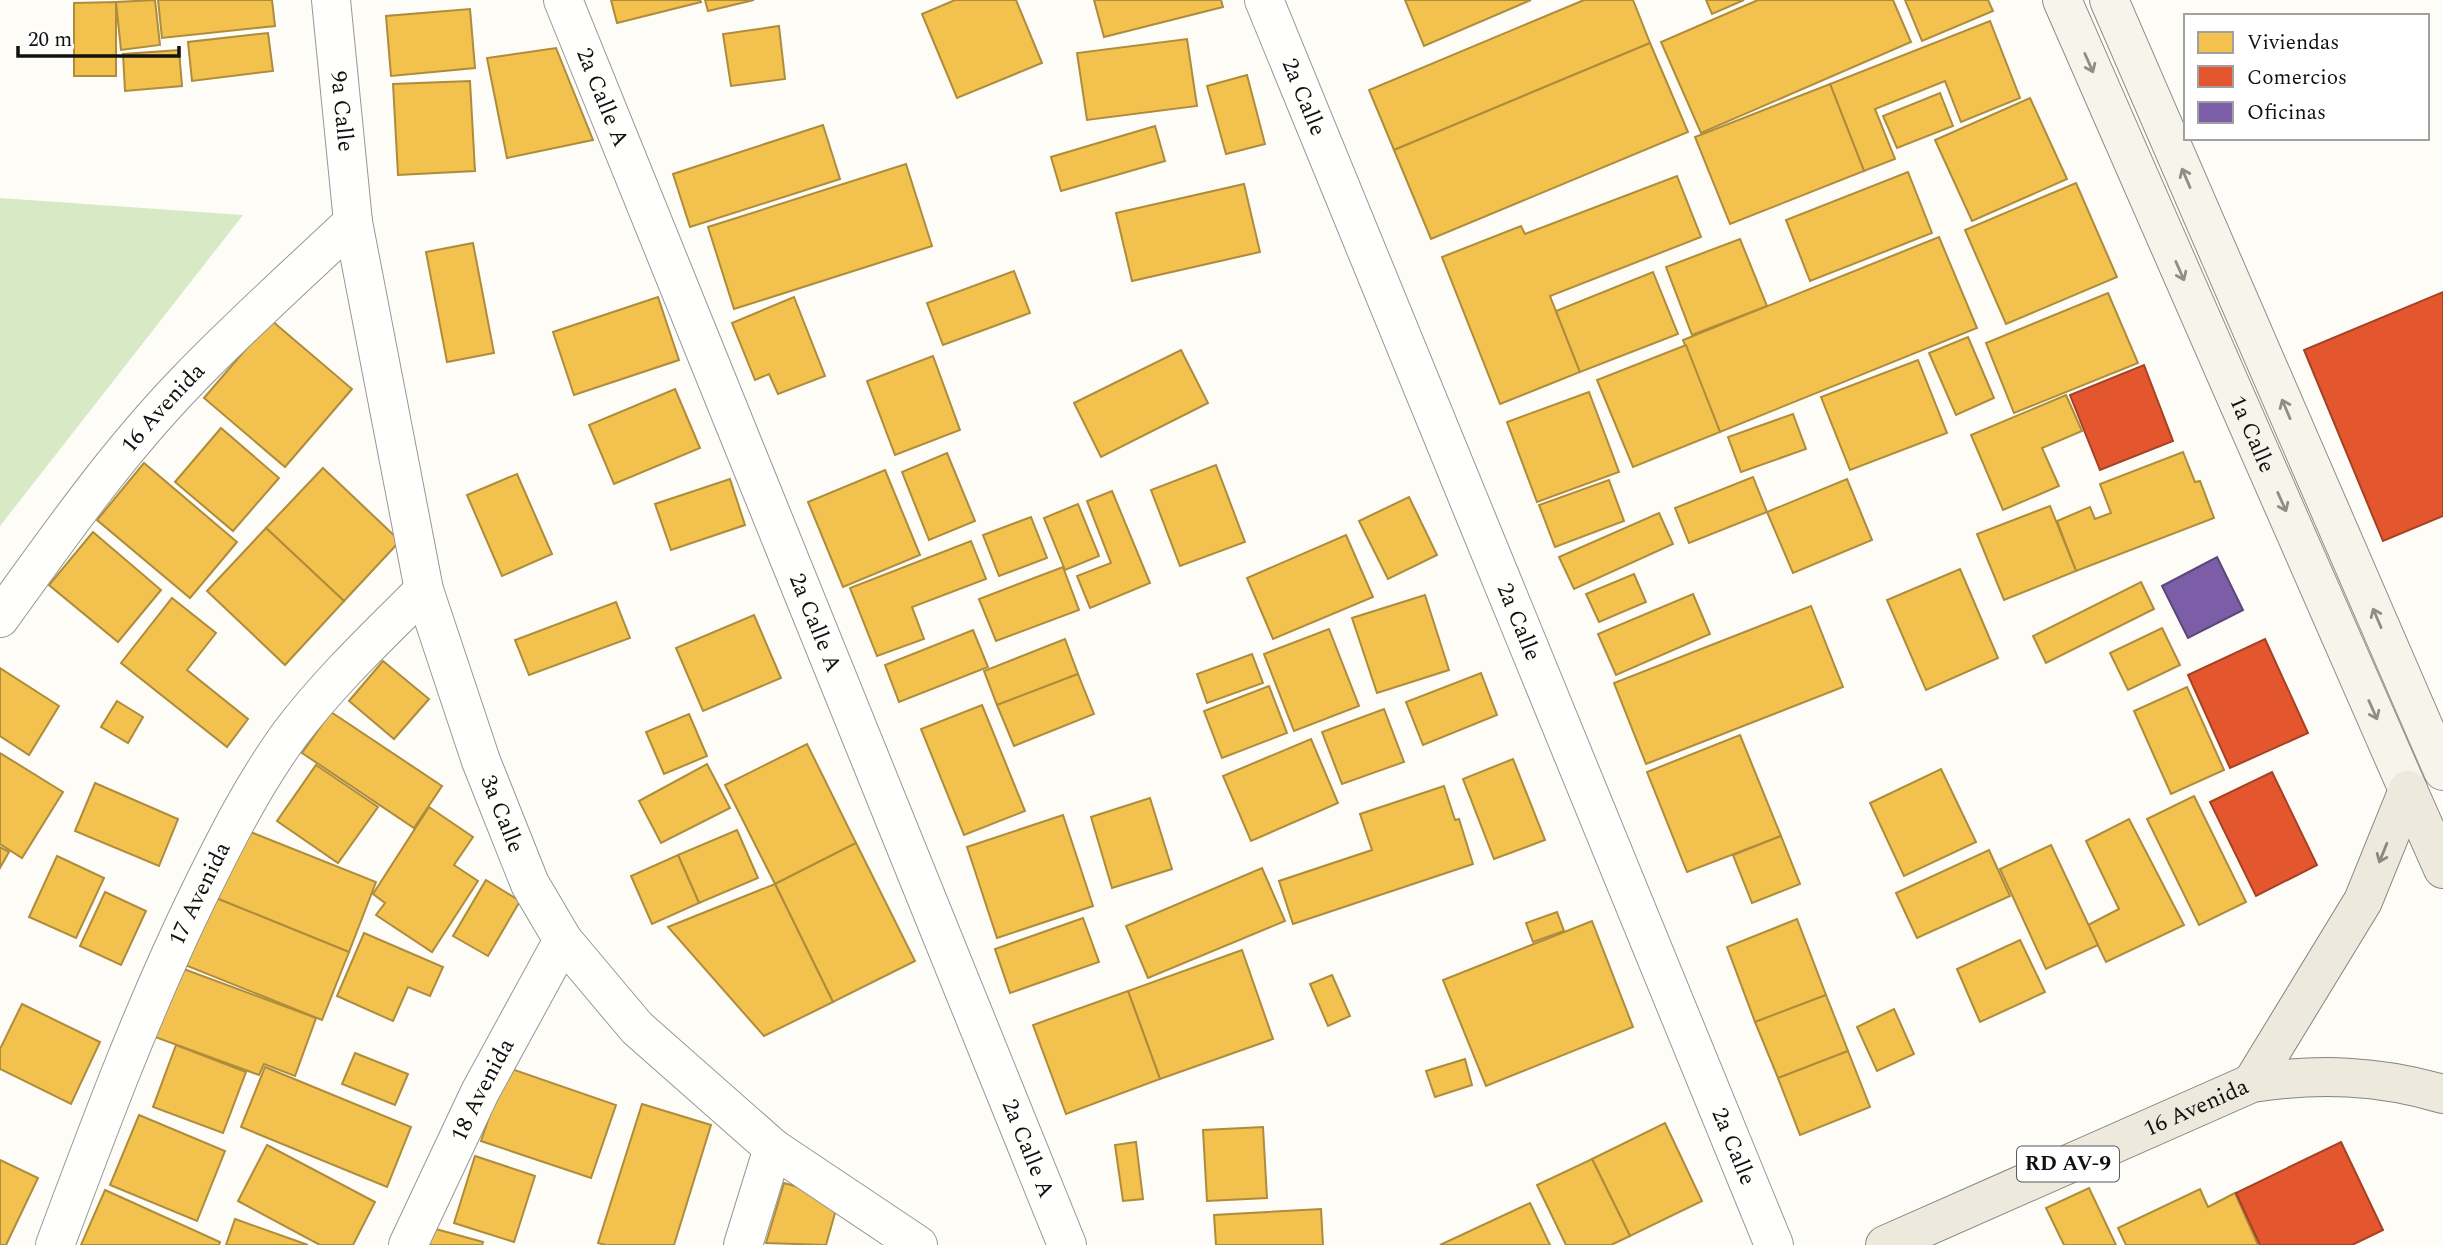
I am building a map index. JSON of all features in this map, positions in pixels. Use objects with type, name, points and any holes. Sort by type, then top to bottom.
[{"type":"main road","name":"1a Calle","points":[[2062,0],[2443,869]]},
{"type":"main road","name":"1a Calle","points":[[2109,0],[2443,771]]},
{"type":"main road","points":[[2252,1083],[2364,901],[2408,790]]},
{"type":"main road","name":"16 Avenida","points":[[1885,1245],[2252,1083],[2304,1075],[2357,1076],[2409,1084],[2443,1094]]},
{"type":"street","name":"9a Calle","points":[[331,0],[353,222]]},
{"type":"street","name":"2a Calle A","points":[[563,0],[1067,1245]]},
{"type":"street","name":"2a Calle","points":[[1264,0],[1774,1245]]},
{"type":"street","name":"3a Calle","points":[[353,222],[424,590],[504,820],[530,884],[563,940],[637,1028],[773,1148],[918,1245]]},
{"type":"street","name":"16 Avenida","points":[[0,618],[64,528],[152,419],[188,380],[353,222]]},
{"type":"street","name":"17 Avenida","points":[[55,1245],[118,1075],[181,932],[242,806],[290,734],[337,677],[424,590]]},
{"type":"street","name":"18 Avenida","points":[[408,1245],[480,1091],[563,940]]},
{"type":"street","points":[[743,1245],[773,1148]]},
{"type":"green space","points":[[0,198],[243,215],[0,526]]},
{"type":"building: Viviendas","points":[[155,0],[160,45],[121,50],[116,2]]},
{"type":"building: Viviendas","points":[[158,0],[272,0],[275,26],[162,38]]},
{"type":"building: Viviendas","points":[[611,0],[700,0],[701,2],[617,23]]},
{"type":"building: Viviendas","points":[[705,0],[754,0],[708,11]]},
{"type":"building: Viviendas","points":[[955,0],[1016,0],[1042,63],[957,98],[922,14]]},
{"type":"building: Viviendas","points":[[1094,0],[1221,0],[1223,7],[1104,37]]},
{"type":"building: Viviendas","points":[[1405,0],[1531,0],[1424,46]]},
{"type":"building: Viviendas","points":[[1584,0],[1633,0],[1650,43],[1394,150],[1369,90]]},
{"type":"building: Viviendas","points":[[1706,0],[1744,0],[1712,14]]},
{"type":"building: Viviendas","points":[[1758,0],[1893,0],[1911,42],[1701,133],[1661,42]]},
{"type":"building: Viviendas","points":[[1905,0],[1988,0],[1993,11],[1922,41]]},
{"type":"building: Viviendas","points":[[116,2],[116,76],[74,76],[74,3]]},
{"type":"building: Viviendas","points":[[470,9],[475,68],[391,76],[386,16]]},
{"type":"building: Viviendas","points":[[1990,21],[2020,98],[1961,122],[1945,81],[1875,109],[1895,159],[1864,171],[1830,84]]},
{"type":"building: Viviendas","points":[[779,26],[785,79],[731,86],[723,34]]},
{"type":"building: Viviendas","points":[[268,33],[273,71],[192,81],[188,42]]},
{"type":"building: Viviendas","points":[[1187,39],[1197,106],[1087,120],[1077,53]]},
{"type":"building: Viviendas","points":[[1650,43],[1688,132],[1431,239],[1394,150]]},
{"type":"building: Viviendas","points":[[556,48],[593,140],[507,158],[487,58]]},
{"type":"building: Viviendas","points":[[179,50],[182,86],[125,91],[123,54]]},
{"type":"building: Viviendas","points":[[1247,75],[1265,144],[1226,154],[1207,86]]},
{"type":"building: Viviendas","points":[[470,81],[475,171],[398,175],[393,84]]},
{"type":"building: Viviendas","points":[[1830,84],[1864,171],[1730,224],[1695,137]]},
{"type":"building: Viviendas","points":[[1940,93],[1953,126],[1897,148],[1883,116]]},
{"type":"building: Viviendas","points":[[2030,98],[2067,179],[1972,221],[1935,140]]},
{"type":"building: Viviendas","points":[[823,125],[840,179],[690,227],[673,174]]},
{"type":"building: Viviendas","points":[[1155,126],[1165,161],[1061,191],[1051,157]]},
{"type":"building: Viviendas","points":[[906,164],[932,246],[734,309],[708,227]]},
{"type":"building: Viviendas","points":[[1908,172],[1932,233],[1810,281],[1786,220]]},
{"type":"building: Viviendas","points":[[1677,176],[1701,237],[1550,296],[1580,372],[1500,404],[1442,257],[1521,226],[1525,234]]},
{"type":"building: Viviendas","points":[[2076,183],[2117,277],[2006,324],[1965,230]]},
{"type":"building: Viviendas","points":[[1244,184],[1260,252],[1132,281],[1116,213]]},
{"type":"building: Viviendas","points":[[1939,237],[1977,328],[1720,432],[1683,340]]},
{"type":"building: Viviendas","points":[[1740,239],[1767,306],[1692,335],[1666,267]]},
{"type":"building: Viviendas","points":[[473,243],[494,353],[447,362],[426,252]]},
{"type":"building: Viviendas","points":[[1014,271],[1030,313],[943,345],[927,303]]},
{"type":"building: Viviendas","points":[[1653,272],[1678,334],[1580,372],[1556,311]]},
{"type":"building: Viviendas","points":[[2108,293],[2138,363],[2014,413],[1986,343]]},
{"type":"building: Viviendas","points":[[658,297],[679,360],[574,395],[553,332]]},
{"type":"building: Viviendas","points":[[794,297],[825,376],[778,394],[769,374],[755,380],[732,323]]},
{"type":"building: Viviendas","points":[[271,320],[352,389],[285,467],[204,398]]},
{"type":"building: Viviendas","points":[[1968,337],[1994,398],[1956,415],[1929,353]]},
{"type":"building: Viviendas","points":[[1686,345],[1720,432],[1633,467],[1597,380]]},
{"type":"building: Viviendas","points":[[1181,350],[1208,403],[1101,457],[1074,403]]},
{"type":"building: Viviendas","points":[[933,356],[960,430],[895,455],[867,381]]},
{"type":"building: Viviendas","points":[[1918,360],[1947,433],[1850,470],[1821,397]]},
{"type":"building: Viviendas","points":[[675,389],[700,448],[614,484],[589,425]]},
{"type":"building: Viviendas","points":[[1589,392],[1619,472],[1537,502],[1507,422]]},
{"type":"building: Viviendas","points":[[2066,395],[2082,431],[2042,448],[2059,486],[2003,510],[1971,435]]},
{"type":"building: Viviendas","points":[[1793,414],[1806,449],[1741,472],[1728,437]]},
{"type":"building: Viviendas","points":[[221,428],[279,478],[233,531],[175,482]]},
{"type":"building: Viviendas","points":[[2183,452],[2195,482],[2200,481],[2214,518],[2076,571],[2057,521],[2090,507],[2095,519],[2111,513],[2100,484]]},
{"type":"building: Viviendas","points":[[947,453],[975,521],[929,540],[902,472]]},
{"type":"building: Viviendas","points":[[144,463],[237,542],[190,598],[97,520]]},
{"type":"building: Viviendas","points":[[1216,465],[1245,542],[1180,566],[1151,490]]},
{"type":"building: Viviendas","points":[[323,468],[400,541],[344,601],[266,528]]},
{"type":"building: Viviendas","points":[[885,470],[920,555],[843,587],[808,502]]},
{"type":"building: Viviendas","points":[[517,474],[552,554],[502,576],[467,495]]},
{"type":"building: Viviendas","points":[[1753,477],[1767,512],[1689,543],[1675,508]]},
{"type":"building: Viviendas","points":[[730,479],[745,525],[671,550],[655,504]]},
{"type":"building: Viviendas","points":[[1847,479],[1872,540],[1793,573],[1767,512]]},
{"type":"building: Viviendas","points":[[1609,480],[1624,521],[1555,547],[1539,505]]},
{"type":"building: Viviendas","points":[[1112,491],[1150,583],[1090,608],[1077,576],[1111,563],[1087,501]]},
{"type":"building: Viviendas","points":[[1409,497],[1437,555],[1388,579],[1359,521]]},
{"type":"building: Viviendas","points":[[1078,504],[1099,556],[1065,570],[1044,518]]},
{"type":"building: Viviendas","points":[[2050,506],[2076,571],[2004,600],[1977,534]]},
{"type":"building: Viviendas","points":[[1659,513],[1673,544],[1574,589],[1559,557]]},
{"type":"building: Viviendas","points":[[1031,517],[1047,558],[999,576],[983,535]]},
{"type":"building: Viviendas","points":[[266,528],[344,601],[285,665],[207,591]]},
{"type":"building: Viviendas","points":[[93,532],[161,590],[118,642],[49,585]]},
{"type":"building: Viviendas","points":[[1346,535],[1373,597],[1273,639],[1247,578]]},
{"type":"building: Viviendas","points":[[971,541],[986,579],[912,607],[924,639],[877,656],[850,588]]},
{"type":"building: Viviendas","points":[[1063,567],[1079,610],[996,641],[979,599]]},
{"type":"building: Viviendas","points":[[1960,569],[1998,658],[1926,690],[1887,600]]},
{"type":"building: Viviendas","points":[[1634,574],[1646,602],[1599,622],[1586,594]]},
{"type":"building: Viviendas","points":[[2141,582],[2154,609],[2046,663],[2033,636]]},
{"type":"building: Viviendas","points":[[1693,594],[1710,634],[1616,675],[1598,634]]},
{"type":"building: Viviendas","points":[[1425,595],[1449,670],[1377,693],[1352,618]]},
{"type":"building: Viviendas","points":[[172,598],[216,633],[187,670],[248,719],[227,747],[121,663]]},
{"type":"building: Viviendas","points":[[616,602],[630,638],[529,675],[515,640]]},
{"type":"building: Viviendas","points":[[1811,606],[1843,687],[1646,764],[1614,683]]},
{"type":"building: Viviendas","points":[[754,615],[781,678],[703,711],[676,648]]},
{"type":"building: Viviendas","points":[[2162,628],[2180,665],[2128,690],[2110,653]]},
{"type":"building: Viviendas","points":[[1329,629],[1359,706],[1294,731],[1264,654]]},
{"type":"building: Viviendas","points":[[973,630],[988,667],[899,702],[885,665]]},
{"type":"building: Viviendas","points":[[1065,639],[1078,674],[997,705],[984,671]]},
{"type":"building: Viviendas","points":[[1252,654],[1263,683],[1207,703],[1197,674]]},
{"type":"building: Viviendas","points":[[383,661],[429,699],[394,739],[349,701]]},
{"type":"building: Viviendas","points":[[0,668],[59,706],[29,755],[0,736]]},
{"type":"building: Viviendas","points":[[1481,673],[1497,715],[1423,745],[1406,702]]},
{"type":"building: Viviendas","points":[[1078,674],[1094,714],[1014,746],[997,705]]},
{"type":"building: Viviendas","points":[[1269,686],[1287,733],[1222,758],[1204,711]]},
{"type":"building: Viviendas","points":[[2187,687],[2224,770],[2171,794],[2134,711]]},
{"type":"building: Viviendas","points":[[117,701],[143,717],[128,743],[101,727]]},
{"type":"building: Viviendas","points":[[982,705],[1025,811],[964,835],[921,729]]},
{"type":"building: Viviendas","points":[[1384,709],[1404,762],[1342,784],[1322,732]]},
{"type":"building: Viviendas","points":[[331,712],[442,786],[414,828],[302,753]]},
{"type":"building: Viviendas","points":[[689,714],[707,756],[664,774],[646,732]]},
{"type":"building: Viviendas","points":[[1740,735],[1781,836],[1687,872],[1647,772]]},
{"type":"building: Viviendas","points":[[1311,739],[1338,803],[1251,841],[1223,776]]},
{"type":"building: Viviendas","points":[[807,744],[856,843],[775,884],[725,785]]},
{"type":"building: Viviendas","points":[[0,753],[63,792],[22,858],[0,844]]},
{"type":"building: Viviendas","points":[[1513,759],[1545,840],[1494,859],[1463,779]]},
{"type":"building: Viviendas","points":[[707,764],[730,808],[661,843],[639,801]]},
{"type":"building: Viviendas","points":[[316,765],[378,807],[338,863],[277,821]]},
{"type":"building: Viviendas","points":[[1941,769],[1976,842],[1904,876],[1870,803]]},
{"type":"building: Viviendas","points":[[95,783],[178,819],[159,866],[75,831]]},
{"type":"building: Viviendas","points":[[1444,786],[1455,820],[1459,819],[1473,864],[1293,924],[1279,881],[1372,850],[1360,814]]},
{"type":"building: Viviendas","points":[[2194,796],[2246,902],[2199,925],[2147,819]]},
{"type":"building: Viviendas","points":[[1150,798],[1172,869],[1112,888],[1091,817]]},
{"type":"building: Viviendas","points":[[429,807],[473,837],[454,865],[478,881],[432,952],[376,915],[385,903],[373,894]]},
{"type":"building: Viviendas","points":[[1063,815],[1093,906],[997,938],[967,847]]},
{"type":"building: Viviendas","points":[[2129,819],[2184,925],[2106,962],[2088,925],[2119,909],[2086,841]]},
{"type":"building: Viviendas","points":[[238,827],[376,882],[349,952],[211,896]]},
{"type":"building: Viviendas","points":[[737,830],[758,878],[699,903],[678,855]]},
{"type":"building: Viviendas","points":[[1781,836],[1800,884],[1752,903],[1733,855]]},
{"type":"building: Viviendas","points":[[856,843],[915,961],[833,1002],[775,884]]},
{"type":"building: Viviendas","points":[[2051,845],[2098,945],[2046,969],[2000,869]]},
{"type":"building: Viviendas","points":[[0,847],[9,852],[0,868]]},
{"type":"building: Viviendas","points":[[1989,850],[2010,896],[1917,938],[1896,893]]},
{"type":"building: Viviendas","points":[[678,855],[699,903],[652,924],[631,876]]},
{"type":"building: Viviendas","points":[[57,856],[104,878],[76,938],[29,917]]},
{"type":"building: Viviendas","points":[[1262,868],[1285,921],[1148,978],[1126,926]]},
{"type":"building: Viviendas","points":[[486,880],[520,901],[488,956],[453,936]]},
{"type":"building: Viviendas","points":[[775,884],[833,1002],[764,1036],[668,927]]},
{"type":"building: Viviendas","points":[[105,892],[146,911],[121,965],[80,946]]},
{"type":"building: Viviendas","points":[[211,896],[349,952],[322,1020],[185,965]]},
{"type":"building: Viviendas","points":[[1557,912],[1564,931],[1533,942],[1526,923]]},
{"type":"building: Viviendas","points":[[1083,918],[1099,962],[1010,993],[995,949]]},
{"type":"building: Viviendas","points":[[1797,919],[1826,995],[1755,1022],[1727,947]]},
{"type":"building: Viviendas","points":[[1592,921],[1633,1027],[1486,1086],[1443,980]]},
{"type":"building: Viviendas","points":[[364,933],[443,967],[430,996],[408,987],[393,1021],[337,996]]},
{"type":"building: Viviendas","points":[[2020,940],[2045,992],[1980,1022],[1957,969]]},
{"type":"building: Viviendas","points":[[1242,950],[1273,1039],[1160,1079],[1128,991]]},
{"type":"building: Viviendas","points":[[181,968],[316,1018],[295,1076],[264,1064],[259,1075],[155,1037]]},
{"type":"building: Viviendas","points":[[1332,975],[1350,1016],[1328,1026],[1310,984]]},
{"type":"building: Viviendas","points":[[1128,991],[1160,1079],[1066,1114],[1033,1025]]},
{"type":"building: Viviendas","points":[[1826,995],[1848,1051],[1778,1078],[1755,1022]]},
{"type":"building: Viviendas","points":[[22,1004],[100,1042],[71,1104],[0,1069],[0,1049]]},
{"type":"building: Viviendas","points":[[1894,1009],[1914,1054],[1877,1071],[1857,1027]]},
{"type":"building: Viviendas","points":[[176,1045],[246,1072],[223,1133],[153,1107]]},
{"type":"building: Viviendas","points":[[1848,1051],[1870,1107],[1800,1135],[1778,1078]]},
{"type":"building: Viviendas","points":[[355,1053],[408,1074],[395,1105],[342,1084]]},
{"type":"building: Viviendas","points":[[1465,1059],[1472,1085],[1435,1097],[1426,1071]]},
{"type":"building: Viviendas","points":[[265,1067],[411,1127],[387,1187],[241,1127]]},
{"type":"building: Viviendas","points":[[506,1067],[616,1105],[591,1178],[481,1141]]},
{"type":"building: Viviendas","points":[[642,1104],[711,1125],[674,1245],[598,1243]]},
{"type":"building: Viviendas","points":[[139,1115],[225,1151],[197,1221],[110,1185]]},
{"type":"building: Viviendas","points":[[1665,1123],[1702,1201],[1630,1236],[1592,1159]]},
{"type":"building: Viviendas","points":[[1263,1127],[1267,1198],[1207,1201],[1203,1130]]},
{"type":"building: Viviendas","points":[[1136,1142],[1143,1199],[1123,1201],[1115,1145]]},
{"type":"building: Viviendas","points":[[267,1145],[375,1202],[353,1245],[320,1245],[238,1201]]},
{"type":"building: Viviendas","points":[[475,1156],[535,1176],[514,1242],[454,1223]]},
{"type":"building: Viviendas","points":[[1592,1159],[1630,1236],[1611,1245],[1566,1245],[1537,1185]]},
{"type":"building: Viviendas","points":[[0,1160],[38,1178],[6,1245],[0,1245]]},
{"type":"building: Viviendas","points":[[784,1183],[839,1199],[826,1245],[766,1243]]},
{"type":"building: Viviendas","points":[[2089,1188],[2116,1245],[2064,1245],[2046,1208]]},
{"type":"building: Viviendas","points":[[2200,1189],[2208,1207],[2235,1193],[2258,1245],[2126,1245],[2118,1228]]},
{"type":"building: Viviendas","points":[[105,1190],[220,1242],[219,1245],[81,1245]]},
{"type":"building: Viviendas","points":[[1530,1203],[1550,1245],[1440,1245]]},
{"type":"building: Viviendas","points":[[1321,1209],[1323,1245],[1216,1245],[1214,1215]]},
{"type":"building: Viviendas","points":[[235,1219],[308,1245],[226,1245]]},
{"type":"building: Viviendas","points":[[432,1228],[483,1242],[482,1245],[427,1245]]},
{"type":"building: Comercios","points":[[2443,292],[2443,516],[2383,541],[2304,350]]},
{"type":"building: Comercios","points":[[2144,365],[2173,441],[2100,470],[2070,395]]},
{"type":"building: Comercios","points":[[2265,639],[2308,733],[2230,768],[2188,675]]},
{"type":"building: Comercios","points":[[2272,772],[2317,865],[2256,896],[2210,802]]},
{"type":"building: Comercios","points":[[2341,1142],[2383,1230],[2352,1245],[2260,1245],[2236,1193]]},
{"type":"building: Oficinas","points":[[2217,557],[2243,610],[2188,638],[2162,586]]}]
